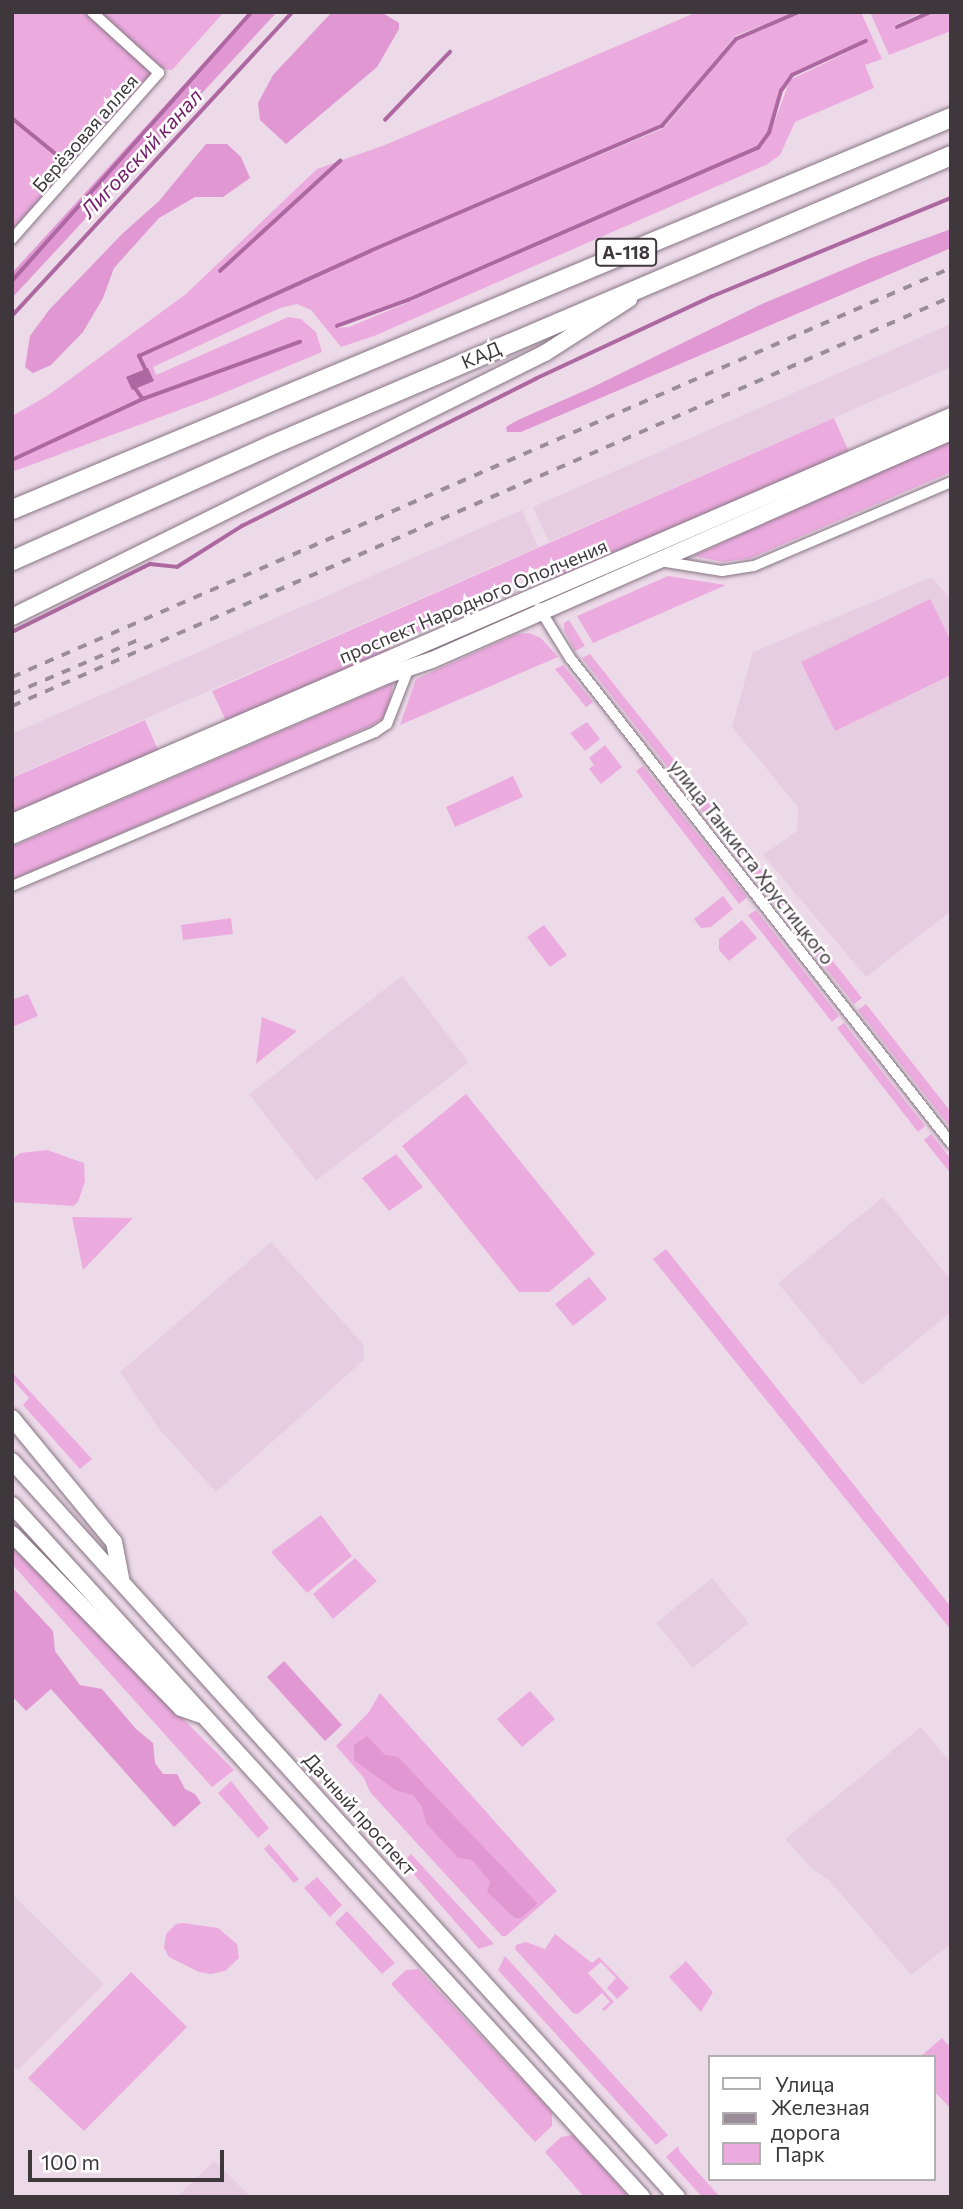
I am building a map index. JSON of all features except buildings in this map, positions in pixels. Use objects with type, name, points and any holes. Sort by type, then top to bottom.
[{"type":"highway","name":"КАД","points":[[12,509],[951,117]]},
{"type":"highway","name":"КАД","points":[[12,560],[270,445],[951,155]]},
{"type":"highway","points":[[12,500],[69,486]]},
{"type":"main road","points":[[12,617],[545,353],[660,279]]},
{"type":"main road","name":"проспект Народного Ополчения","points":[[12,822],[951,416]]},
{"type":"main road","name":"проспект Народного Ополчения","points":[[12,836],[541,613],[692,544],[951,432]]},
{"type":"main road","points":[[12,1418],[114,1542],[122,1582]]},
{"type":"main road","name":"Дачный проспект","points":[[12,1461],[677,2197]]},
{"type":"main road","points":[[12,1504],[642,2197]]},
{"type":"main road","points":[[12,1534],[181,1708],[204,1716]]},
{"type":"street","name":"Берёзовая аллея","points":[[12,239],[159,73],[92,12]]},
{"type":"street","points":[[659,561],[722,571],[754,566],[951,482]]},
{"type":"street","name":"улица Танкиста Хрустицкого","points":[[534,598],[570,658],[951,1143]]},
{"type":"street","points":[[12,886],[375,732],[387,724],[409,668]]},
{"type":"shaded area","points":[[250,12],[277,12],[12,298],[12,273]]},
{"type":"shaded area","points":[[332,12],[381,12],[399,23],[399,29],[377,67],[286,144],[260,120],[258,103],[273,75]]},
{"type":"shaded area","points":[[206,144],[227,144],[241,157],[250,178],[223,197],[195,197],[159,218],[114,268],[103,298],[83,332],[51,365],[33,373],[25,367],[30,336],[49,310],[122,234],[159,201]]},
{"type":"shaded area","points":[[951,229],[951,248],[521,432],[507,432],[506,427],[518,420],[593,387],[762,304],[871,258]]},
{"type":"shaded area","points":[[951,324],[951,367],[549,542],[533,507]]},
{"type":"shaded area","points":[[148,368],[154,381],[132,390],[126,377]]},
{"type":"shaded area","points":[[522,510],[538,547],[12,777],[12,734]]},
{"type":"shaded area","points":[[932,577],[951,600],[951,911],[866,977],[763,855],[797,831],[798,807],[732,727],[753,652]]},
{"type":"shaded area","points":[[402,976],[469,1062],[316,1181],[249,1094]]},
{"type":"shaded area","points":[[883,1197],[951,1280],[951,1312],[862,1385],[778,1283]]},
{"type":"shaded area","points":[[271,1242],[363,1344],[364,1360],[216,1492],[160,1430],[120,1372]]},
{"type":"shaded area","points":[[712,1578],[749,1623],[693,1668],[656,1623]]},
{"type":"shaded area","points":[[12,1587],[53,1631],[55,1651],[80,1685],[102,1689],[136,1729],[153,1743],[155,1763],[163,1774],[177,1774],[185,1789],[195,1794],[201,1803],[174,1827],[51,1689],[26,1711],[12,1696]]},
{"type":"shaded area","points":[[284,1661],[342,1725],[325,1741],[267,1677]]},
{"type":"shaded area","points":[[921,1727],[951,1763],[951,1944],[911,1975],[828,1879],[812,1869],[785,1839]]},
{"type":"shaded area","points":[[367,1736],[385,1755],[398,1757],[537,1903],[535,1906],[521,1918],[515,1918],[487,1892],[490,1882],[472,1860],[458,1858],[426,1823],[422,1807],[413,1795],[395,1790],[354,1760],[354,1745]]},
{"type":"shaded area","points":[[12,1894],[104,1984],[18,2070],[12,2065]]},
{"type":"shaded area","points":[[214,2161],[251,2197],[177,2197]]},
{"type":"green space","points":[[12,12],[86,12],[154,74],[12,230]]},
{"type":"green space","points":[[99,12],[224,12],[172,70],[162,69]]},
{"type":"green space","points":[[697,12],[794,12],[735,36],[661,125],[370,249],[139,355],[142,364],[141,357],[371,252],[664,128],[737,40],[805,12],[861,12],[882,59],[865,65],[874,88],[795,122],[780,155],[766,165],[374,336],[341,347],[311,310],[297,304],[280,308],[153,367],[156,375],[288,317],[301,319],[316,332],[322,352],[209,399],[12,472],[12,416],[47,396],[186,294],[317,169],[385,145]],"holes":[[[864,40],[866,43],[790,80],[770,134],[760,149],[409,302],[349,327],[337,328],[337,324],[407,298],[757,147],[767,133],[779,92],[787,78],[794,72]]]},
{"type":"green space","points":[[870,12],[923,12],[895,25],[897,29],[935,12],[951,12],[951,31],[889,55]]},
{"type":"green space","points":[[834,418],[849,452],[557,580],[553,574],[522,578],[474,597],[468,611],[394,643],[383,657],[227,723],[212,691]]},
{"type":"green space","points":[[951,439],[951,472],[751,558],[723,562],[693,556]]},
{"type":"green space","points":[[668,576],[726,585],[593,643],[577,616]]},
{"type":"green space","points":[[930,599],[951,641],[951,675],[835,731],[801,662]]},
{"type":"green space","points":[[569,620],[585,646],[575,651],[564,630],[564,623]]},
{"type":"green space","points":[[529,633],[541,638],[558,657],[400,725],[416,679],[517,634]]},
{"type":"green space","points":[[590,654],[748,853],[740,859],[582,658]]},
{"type":"green space","points":[[563,665],[593,702],[586,707],[555,669]]},
{"type":"green space","points":[[393,683],[389,708],[383,718],[371,726],[12,880],[12,847]]},
{"type":"green space","points":[[145,720],[159,752],[12,814],[12,778]]},
{"type":"green space","points":[[587,722],[600,739],[585,751],[570,733]]},
{"type":"green space","points":[[605,745],[622,767],[601,784],[589,769],[594,765],[589,758]]},
{"type":"green space","points":[[643,766],[747,897],[739,904],[636,771]]},
{"type":"green space","points":[[513,776],[523,797],[455,827],[446,807]]},
{"type":"green space","points":[[754,861],[862,998],[854,1004],[746,867]]},
{"type":"green space","points":[[723,896],[733,909],[711,927],[701,928],[694,919]]},
{"type":"green space","points":[[756,910],[839,1016],[832,1022],[748,915]]},
{"type":"green space","points":[[231,918],[233,934],[183,940],[181,925]]},
{"type":"green space","points":[[742,920],[757,938],[729,961],[719,950],[719,939]]},
{"type":"green space","points":[[544,925],[567,955],[550,967],[527,937]]},
{"type":"green space","points":[[28,994],[38,1016],[12,1027],[12,1000]]},
{"type":"green space","points":[[866,1004],[951,1112],[951,1128],[858,1010]]},
{"type":"green space","points":[[262,1017],[297,1031],[256,1064]]},
{"type":"green space","points":[[844,1023],[925,1126],[918,1132],[837,1028]]},
{"type":"green space","points":[[466,1094],[595,1254],[549,1292],[519,1292],[402,1146]]},
{"type":"green space","points":[[931,1134],[951,1159],[951,1174],[924,1140]]},
{"type":"green space","points":[[47,1150],[84,1163],[85,1181],[78,1202],[73,1206],[12,1202],[12,1159],[20,1153]]},
{"type":"green space","points":[[396,1154],[423,1187],[389,1211],[362,1178]]},
{"type":"green space","points":[[72,1217],[133,1218],[83,1270]]},
{"type":"green space","points":[[666,1249],[951,1607],[951,1630],[653,1259]]},
{"type":"green space","points":[[589,1277],[607,1299],[573,1326],[555,1304]]},
{"type":"green space","points":[[12,1372],[92,1459],[80,1469],[23,1405],[29,1398],[12,1379]]},
{"type":"green space","points":[[321,1515],[352,1556],[307,1593],[271,1552]]},
{"type":"green space","points":[[12,1547],[234,1770],[212,1787],[12,1564]]},
{"type":"green space","points":[[355,1558],[377,1581],[333,1619],[313,1594]]},
{"type":"green space","points":[[530,1691],[555,1719],[522,1747],[497,1719]]},
{"type":"green space","points":[[380,1693],[557,1891],[506,1936],[502,1936],[370,1792],[364,1778],[336,1746],[369,1712]]},
{"type":"green space","points":[[231,1781],[269,1828],[258,1838],[218,1793]]},
{"type":"green space","points":[[269,1844],[299,1879],[294,1883],[264,1849]]},
{"type":"green space","points":[[411,1854],[494,1944],[479,1949],[403,1862]]},
{"type":"green space","points":[[317,1877],[342,1905],[330,1917],[304,1888]]},
{"type":"green space","points":[[347,1911],[395,1963],[382,1974],[335,1923]]},
{"type":"green space","points":[[176,1924],[218,1928],[237,1944],[239,1958],[225,1971],[211,1974],[199,1972],[169,1957],[164,1948],[166,1934]]},
{"type":"green space","points":[[555,1934],[592,1963],[599,1957],[629,1988],[617,1999],[607,1988],[616,1978],[601,1962],[588,1973],[614,2002],[604,2011],[602,2009],[610,2002],[602,1993],[578,2014],[573,2013],[515,1949],[516,1945],[526,1942],[545,1949]]},
{"type":"green space","points":[[505,1956],[668,2135],[656,2145],[498,1970]]},
{"type":"green space","points":[[686,1961],[713,1992],[701,2012],[669,1977]]},
{"type":"green space","points":[[418,1969],[552,2112],[552,2126],[535,2142],[391,1984],[406,1970]]},
{"type":"green space","points":[[131,1972],[187,2027],[84,2131],[28,2078]]},
{"type":"green space","points":[[942,2038],[951,2048],[951,2109],[935,2092],[935,2055],[922,2055]]},
{"type":"green space","points":[[573,2135],[629,2197],[584,2197],[545,2152],[561,2137]]},
{"type":"green space","points":[[678,2146],[680,2152],[720,2197],[702,2197],[666,2157]]},
{"type":"waterway","points":[[12,281],[252,12]]},
{"type":"waterway","name":"Лиговский канал","points":[[12,316],[293,12]]},
{"type":"waterway","points":[[145,369],[139,356],[370,251],[662,126],[736,39],[799,12]]},
{"type":"waterway","points":[[897,27],[930,12]]},
{"type":"waterway","points":[[337,326],[408,300],[758,148],[769,133],[781,91],[792,75],[866,41]]},
{"type":"waterway","points":[[385,120],[450,52]]},
{"type":"waterway","points":[[12,118],[72,167]]},
{"type":"waterway","points":[[220,271],[340,161]]},
{"type":"waterway","points":[[12,632],[150,564],[177,567],[242,526],[535,379],[713,296],[951,198]]},
{"type":"waterway","points":[[12,460],[143,399],[300,342]]},
{"type":"waterway","points":[[136,389],[143,399]]},
{"type":"railway","points":[[12,677],[951,268]]},
{"type":"railway","points":[[12,706],[951,297]]},
{"type":"railway","points":[[12,694],[138,640]]}]
